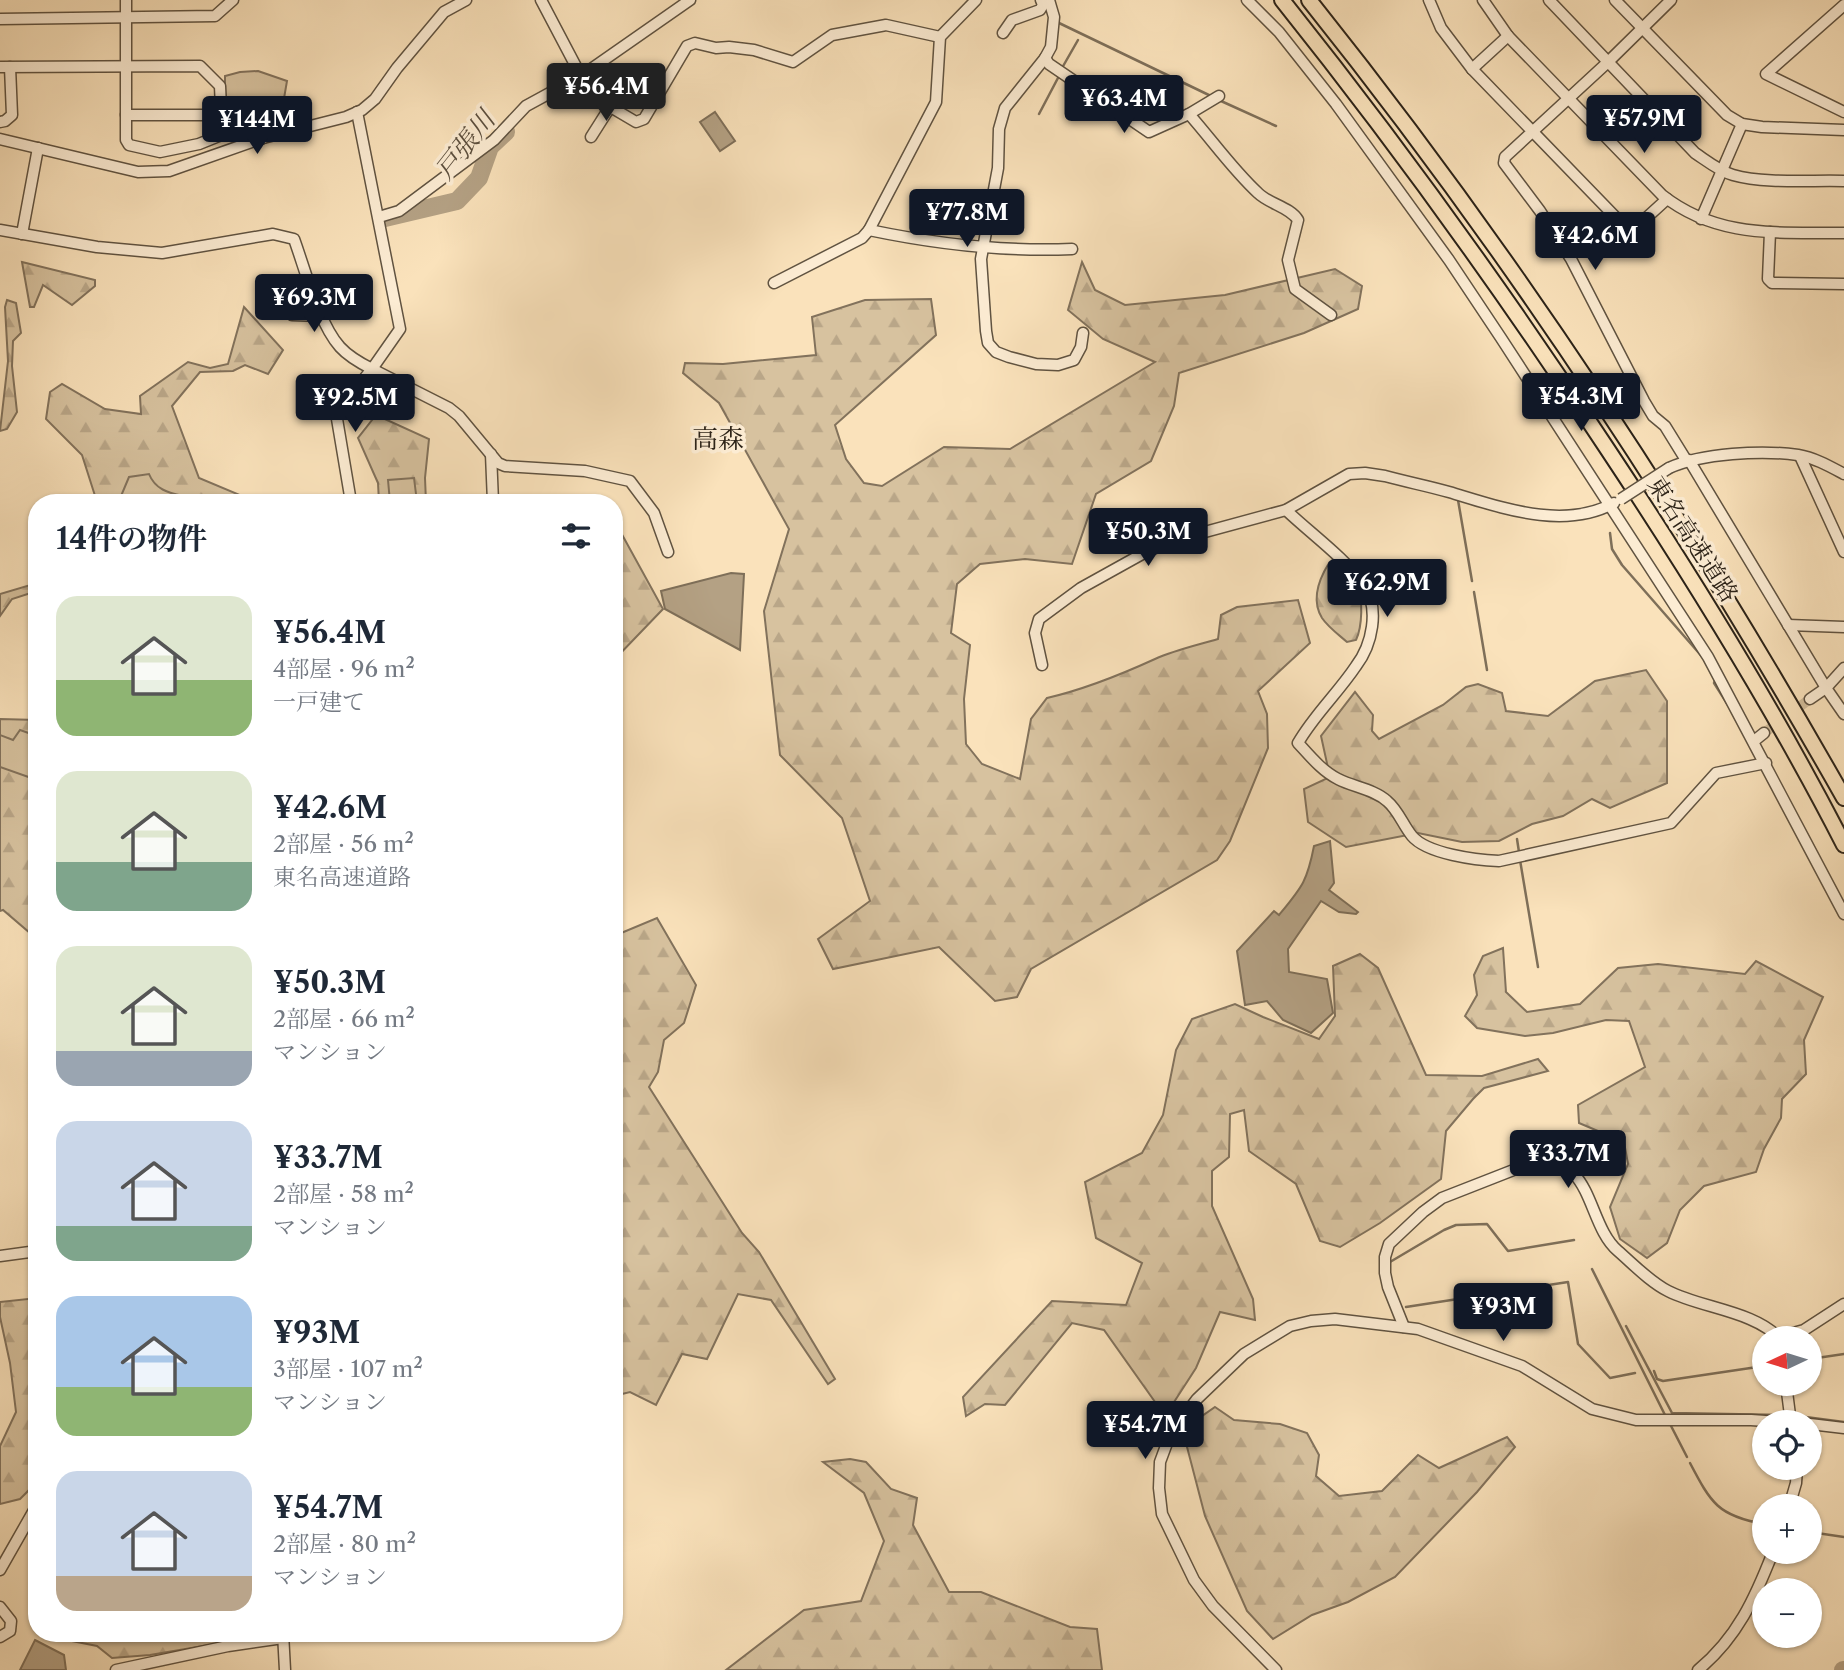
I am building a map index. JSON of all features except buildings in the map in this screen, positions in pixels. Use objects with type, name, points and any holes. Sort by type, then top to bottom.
[{"type":"highway","name":"東名高速道路","points":[[1282,0],[1432,194],[1523,321],[1713,612],[1772,712],[1844,845]]},
{"type":"highway","name":"東名高速道路","points":[[1310,0],[1448,180],[1606,407],[1731,602],[1844,798]]},
{"type":"street","points":[[126,0],[126,115],[129,145],[160,152],[199,144],[246,125],[257,127],[263,138]]},
{"type":"street","points":[[0,19],[215,16],[233,0]]},
{"type":"street","points":[[0,139],[138,172],[161,172],[263,138],[357,113],[375,99],[444,12],[466,0]]},
{"type":"street","points":[[541,0],[581,76],[597,99],[633,121],[644,119],[687,46],[695,43],[716,48],[754,50],[793,62],[832,35],[886,25],[940,37]]},
{"type":"street","points":[[379,217],[398,211],[494,140],[526,106],[581,76],[690,0]]},
{"type":"street","points":[[775,282],[862,238],[869,230],[936,102],[940,37],[976,0]]},
{"type":"street","points":[[1003,33],[1012,20],[1040,10],[1043,5],[1041,0]]},
{"type":"street","points":[[1049,0],[1054,17],[1051,47],[1002,115],[999,129],[998,168],[981,259],[986,331],[988,343],[996,352],[1036,363],[1058,365],[1074,360],[1081,347],[1083,333]]},
{"type":"street","points":[[1248,0],[1304,63],[1406,199],[1502,338],[1709,657],[1844,914]]},
{"type":"street","points":[[1429,0],[1441,28],[1472,69],[1628,230],[1633,230],[1667,199]]},
{"type":"street","points":[[1483,0],[1508,36],[1667,199],[1717,226],[1770,232],[1844,233]]},
{"type":"street","points":[[1549,0],[1695,153],[1721,171],[1735,176],[1769,179],[1844,181]]},
{"type":"street","points":[[1615,0],[1727,115],[1742,124],[1844,130]]},
{"type":"street","points":[[1671,0],[1505,157],[1504,163],[1559,239],[1589,291],[1644,401],[1688,460],[1844,714]]},
{"type":"street","points":[[1844,5],[1766,74],[1844,112]]},
{"type":"street","points":[[1472,69],[1508,36]]},
{"type":"street","points":[[1045,58],[1049,64],[1149,132],[1189,114],[1219,96]]},
{"type":"street","points":[[0,122],[12,115],[5,67],[200,66],[219,86],[221,108],[216,115],[126,115]]},
{"type":"street","points":[[591,137],[610,107]]},
{"type":"street","points":[[350,494],[336,414],[400,329],[357,113]]},
{"type":"street","points":[[1189,114],[1258,193],[1273,205],[1294,214],[1298,220],[1288,260],[1295,289],[1331,315]]},
{"type":"street","points":[[1701,219],[1742,124]]},
{"type":"street","points":[[22,234],[38,148]]},
{"type":"street","points":[[869,230],[920,241],[982,247],[1072,249]]},
{"type":"street","points":[[0,232],[97,247],[162,253],[273,234],[294,239],[329,332],[340,347],[357,362],[449,408],[499,463],[505,466],[585,471],[630,481],[654,513],[668,552]]},
{"type":"street","points":[[1770,232],[1768,279],[1772,283],[1844,284]]},
{"type":"street","points":[[292,315],[323,316]]},
{"type":"street","points":[[491,454],[493,494]]},
{"type":"street","points":[[1042,665],[1035,633],[1039,619],[1081,588],[1168,542],[1286,510],[1349,474],[1365,473],[1446,491],[1515,512],[1577,515],[1609,506],[1669,468],[1708,455],[1800,456],[1823,462],[1844,474]]},
{"type":"street","points":[[1800,456],[1844,552]]},
{"type":"street","points":[[1286,510],[1364,586],[1370,598],[1372,614],[1367,651],[1307,727],[1298,743],[1317,764],[1336,778],[1378,794],[1388,801],[1413,838],[1422,844],[1473,860],[1499,861],[1671,823],[1716,773],[1766,763]]},
{"type":"street","points":[[1788,625],[1844,627]]},
{"type":"street","points":[[1810,699],[1826,688],[1844,668]]},
{"type":"street","points":[[1754,741],[1764,733]]},
{"type":"street","points":[[1404,1327],[1385,1273],[1385,1257],[1389,1244],[1442,1198],[1534,1162],[1549,1160],[1569,1169],[1581,1181],[1614,1248],[1658,1283],[1667,1290],[1748,1319],[1760,1326]]},
{"type":"street","points":[[0,1256],[28,1252]]},
{"type":"street","points":[[1810,1326],[1844,1304]]},
{"type":"street","points":[[1276,1670],[1213,1606],[1194,1580],[1163,1514],[1159,1488],[1160,1462],[1170,1435],[1197,1399],[1244,1354],[1290,1326],[1335,1319],[1404,1327],[1429,1333],[1522,1366],[1592,1409],[1636,1420],[1752,1421]]},
{"type":"street","points":[[1822,1425],[1844,1428]]},
{"type":"street","points":[[0,1570],[28,1522]]},
{"type":"street","points":[[1698,1670],[1714,1657],[1741,1623],[1768,1564]]},
{"type":"street","points":[[0,1607],[11,1621],[10,1631],[0,1637]]},
{"type":"street","points":[[116,1670],[250,1642]]},
{"type":"street","points":[[283,1642],[285,1670]]},
{"type":"green space","points":[[258,71],[287,81],[281,116],[254,114],[249,108],[225,110],[225,76]]},
{"type":"green space","points":[[22,262],[95,280],[95,286],[72,305],[43,285],[34,307],[30,307]]},
{"type":"green space","points":[[1082,262],[1095,290],[1125,305],[1225,295],[1335,269],[1362,286],[1358,309],[1304,333],[1179,373],[1174,406],[1151,461],[1096,494],[1072,564],[1025,559],[980,564],[957,584],[951,633],[970,645],[964,699],[966,744],[982,764],[1020,779],[1031,719],[1047,698],[1102,681],[1170,653],[1218,639],[1221,615],[1237,607],[1298,600],[1310,643],[1258,691],[1267,714],[1268,748],[1230,841],[1217,860],[1031,969],[1017,997],[995,1001],[939,947],[833,969],[818,939],[870,901],[842,818],[780,755],[764,611],[789,529],[719,403],[683,373],[685,363],[723,364],[816,355],[812,317],[865,300],[931,299],[936,335],[835,425],[846,459],[864,483],[882,486],[944,447],[1010,449],[1155,362],[1103,339],[1068,310]]},
{"type":"green space","points":[[7,300],[16,303],[21,333],[13,341],[12,366],[17,412],[7,429],[0,431],[8,361],[5,307]]},
{"type":"green space","points":[[244,307],[283,350],[268,374],[245,365],[233,371],[200,372],[172,406],[199,478],[237,494],[94,494],[82,455],[46,419],[50,392],[62,384],[105,409],[141,414],[140,396],[188,362],[210,368],[228,364]]},
{"type":"green space","points":[[376,415],[429,439],[426,494],[379,494],[378,483],[358,438]]},
{"type":"green space","points":[[149,474],[158,487],[175,494],[122,494],[129,477]]},
{"type":"green space","points":[[414,478],[416,494],[389,494],[388,480]]},
{"type":"green space","points":[[623,536],[663,609],[623,651]]},
{"type":"green space","points":[[1329,563],[1351,578],[1359,590],[1361,612],[1356,640],[1347,642],[1327,625],[1319,611],[1318,590]]},
{"type":"green space","points":[[28,586],[28,594],[12,599],[0,616],[0,594]]},
{"type":"green space","points":[[1646,670],[1667,701],[1667,783],[1610,808],[1592,799],[1563,816],[1532,824],[1499,841],[1462,842],[1418,833],[1346,847],[1308,822],[1304,789],[1330,777],[1321,736],[1355,692],[1373,715],[1372,731],[1379,739],[1443,705],[1466,687],[1478,684],[1502,693],[1506,711],[1548,716],[1595,681]]},
{"type":"green space","points":[[0,719],[28,720],[28,931],[3,910],[0,911]]},
{"type":"green space","points":[[20,730],[28,733],[28,777],[0,767],[0,735],[13,740]]},
{"type":"green space","points":[[657,918],[696,985],[684,1023],[664,1040],[658,1072],[649,1087],[742,1233],[759,1252],[835,1379],[828,1384],[771,1300],[738,1294],[707,1359],[682,1354],[656,1405],[630,1392],[623,1394],[623,932]]},
{"type":"green space","points":[[1503,948],[1506,992],[1527,1012],[1580,1004],[1618,968],[1658,964],[1745,974],[1756,961],[1823,997],[1804,1040],[1806,1074],[1782,1099],[1781,1118],[1764,1149],[1756,1172],[1704,1186],[1680,1210],[1667,1243],[1647,1258],[1620,1239],[1610,1207],[1628,1164],[1624,1142],[1579,1123],[1578,1105],[1645,1067],[1629,1021],[1606,1020],[1553,1033],[1525,1036],[1477,1028],[1465,1016],[1477,995],[1474,975],[1483,956]]},
{"type":"green space","points":[[1360,954],[1378,968],[1426,1075],[1482,1076],[1538,1059],[1548,1071],[1484,1088],[1446,1131],[1441,1179],[1380,1223],[1340,1247],[1320,1241],[1296,1184],[1249,1151],[1244,1110],[1230,1114],[1229,1157],[1212,1171],[1212,1206],[1253,1299],[1255,1320],[1220,1312],[1196,1368],[1165,1416],[1104,1330],[1072,1323],[1005,1405],[985,1404],[966,1416],[963,1397],[1052,1301],[1126,1305],[1142,1263],[1096,1238],[1085,1182],[1142,1153],[1163,1115],[1176,1050],[1192,1019],[1235,1004],[1319,1039],[1335,1016],[1333,966]]},
{"type":"green space","points":[[28,1299],[28,1491],[20,1499],[0,1504],[0,1446],[16,1412],[10,1363],[0,1317],[0,1302]]},
{"type":"green space","points":[[1215,1407],[1234,1420],[1280,1424],[1307,1433],[1319,1455],[1316,1476],[1339,1496],[1382,1491],[1418,1455],[1439,1468],[1507,1437],[1515,1447],[1477,1492],[1395,1577],[1348,1602],[1312,1615],[1273,1639],[1247,1611],[1205,1516],[1186,1443],[1195,1421]]},
{"type":"green space","points":[[850,1459],[866,1462],[891,1489],[917,1498],[913,1525],[949,1592],[981,1592],[1070,1627],[1097,1629],[1102,1670],[726,1670],[804,1610],[861,1601],[884,1541],[864,1493],[823,1462]]},
{"type":"green space","points":[[77,1642],[222,1642],[150,1655],[112,1658],[97,1646]]},
{"type":"shaded area","points":[[715,112],[735,141],[720,151],[700,122]]},
{"type":"shaded area","points":[[731,573],[744,574],[740,650],[665,609],[661,591]]},
{"type":"shaded area","points":[[1330,841],[1334,883],[1329,890],[1358,912],[1339,912],[1321,901],[1288,949],[1289,972],[1327,979],[1333,1013],[1311,1033],[1283,1020],[1267,1001],[1245,1005],[1237,951],[1274,911],[1279,915],[1293,897],[1306,876],[1314,846]]},
{"type":"shaded area","points":[[34,1642],[64,1655],[66,1670],[20,1670]]},
{"type":"waterway","points":[[1059,23],[1213,97]]},
{"type":"waterway","points":[[1062,68],[1078,40]]},
{"type":"waterway","points":[[1039,114],[1059,76]]},
{"type":"waterway","points":[[1221,101],[1276,126]]},
{"type":"waterway","name":"戸張川","points":[[385,218],[457,201],[479,178],[490,147],[506,132]]},
{"type":"waterway","points":[[1458,500],[1472,581]]},
{"type":"waterway","points":[[1610,533],[1612,549],[1622,565],[1705,660]]},
{"type":"waterway","points":[[1474,592],[1487,670]]},
{"type":"waterway","points":[[1716,678],[1714,683],[1728,705]]},
{"type":"waterway","points":[[1517,839],[1519,852]]},
{"type":"waterway","points":[[1520,860],[1538,967]]},
{"type":"waterway","points":[[1390,1262],[1456,1225],[1487,1224],[1508,1251],[1574,1240]]},
{"type":"waterway","points":[[1592,1269],[1666,1417]]},
{"type":"waterway","points":[[1406,1307],[1568,1282],[1578,1344],[1610,1378],[1635,1373]]},
{"type":"waterway","points":[[1626,1326],[1672,1413],[1752,1414]]},
{"type":"waterway","points":[[1822,1357],[1844,1354]]},
{"type":"waterway","points":[[1654,1371],[1657,1379],[1663,1381],[1752,1368]]},
{"type":"waterway","points":[[1822,1419],[1844,1422]]},
{"type":"waterway","points":[[1669,1422],[1687,1457]]},
{"type":"waterway","points":[[1690,1463],[1718,1506],[1736,1517],[1752,1522]]},
{"type":"waterway","points":[[1822,1534],[1844,1537]]},
{"type":"tunnel","points":[[1764,733],[1810,699]]},
{"type":"district","name":"高森","points":[[718,439]]}]
